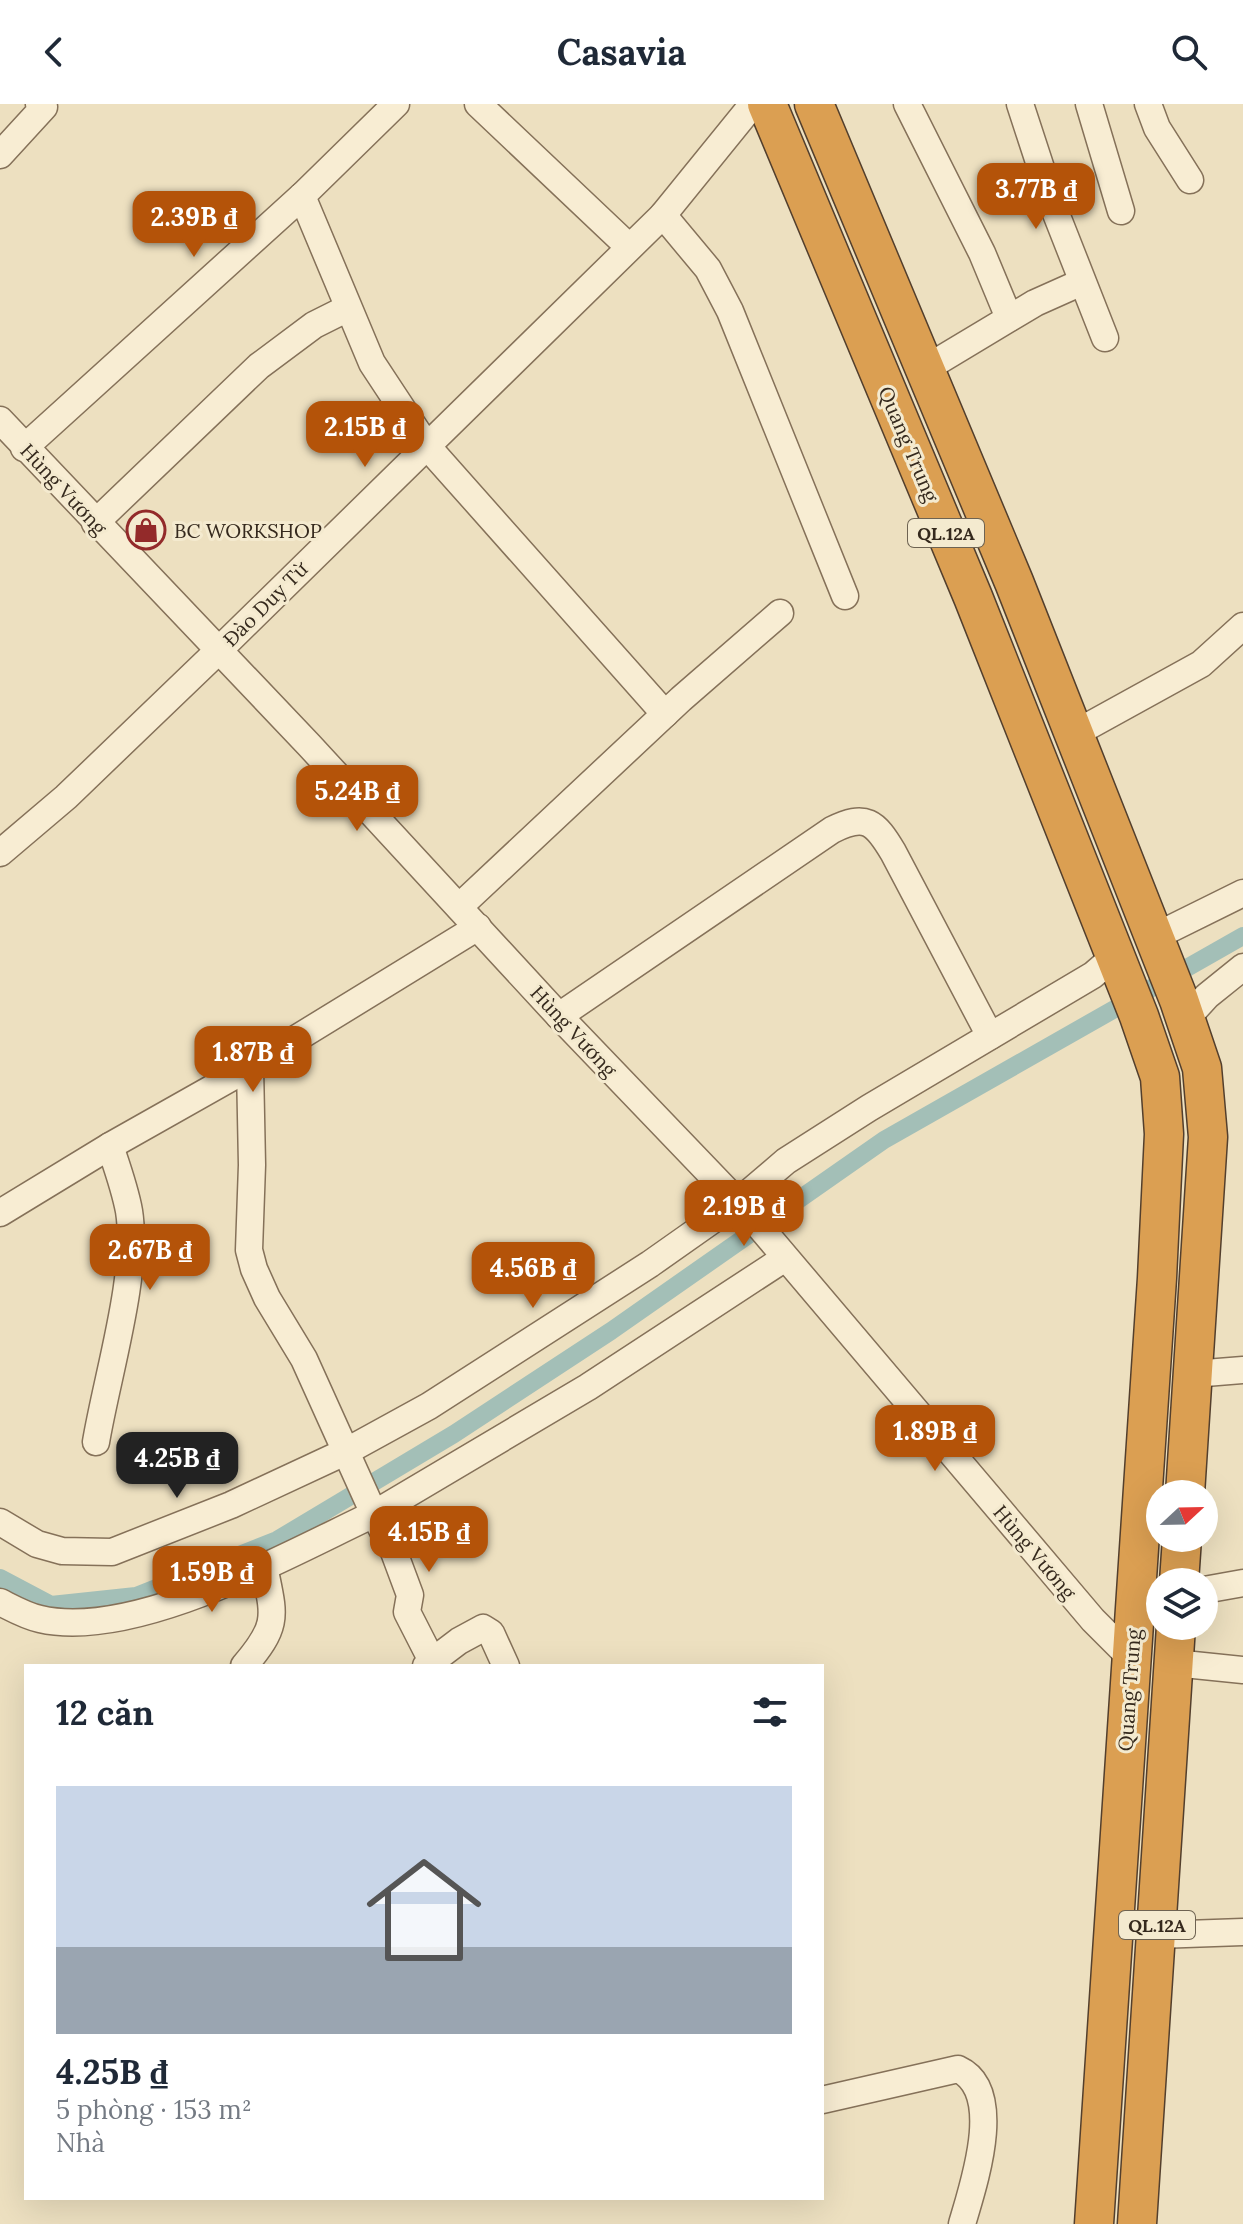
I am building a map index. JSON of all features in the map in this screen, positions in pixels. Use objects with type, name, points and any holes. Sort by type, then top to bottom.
[{"type":"highway","name":"Quang Trung","points":[[767,104],[973,597],[1139,1016],[1160,1077],[1164,1134],[1157,1278],[1094,2224]]},
{"type":"highway","name":"QL.12A","points":[[814,104],[1014,582],[1183,1010],[1202,1068],[1208,1137],[1186,1480]]},
{"type":"highway","points":[[973,597],[1014,582]]},
{"type":"highway","points":[[1157,1278],[1200,1283]]},
{"type":"highway","name":"QL.12A","points":[[1137,2224],[1175,1640]]},
{"type":"highway","points":[[1131,1658],[1174,1663]]},
{"type":"highway","points":[[1114,1932],[1157,1935]]},
{"type":"street","points":[[0,155],[44,107],[39,104]]},
{"type":"street","points":[[24,448],[302,196],[396,104]]},
{"type":"street","points":[[478,104],[629,247]]},
{"type":"street","name":"Đào Duy Từ","points":[[0,853],[66,797],[218,651],[663,215],[753,104]]},
{"type":"street","points":[[907,104],[982,253],[1009,318]]},
{"type":"street","points":[[1020,104],[1082,282],[1105,338]]},
{"type":"street","points":[[1089,104],[1121,211]]},
{"type":"street","points":[[1148,104],[1157,128],[1190,180]]},
{"type":"street","points":[[302,196],[372,363],[426,445],[665,714]]},
{"type":"street","points":[[663,215],[708,269],[730,311],[845,596]]},
{"type":"street","points":[[925,369],[1009,318],[1082,282]]},
{"type":"street","points":[[95,523],[259,366],[314,325],[348,308]]},
{"type":"street","name":"Hùng Vương","points":[[0,420],[559,1016],[744,1208],[1112,1641],[1131,1658]]},
{"type":"street","points":[[459,907],[665,714],[780,613]]},
{"type":"street","points":[[1074,734],[1201,664],[1243,626]]},
{"type":"street","points":[[559,1016],[832,830],[856,820],[875,827],[888,844],[990,1036]]},
{"type":"street","points":[[1157,944],[1243,893]]},
{"type":"street","points":[[0,1213],[250,1067],[478,927]]},
{"type":"street","points":[[0,1522],[37,1544],[62,1551],[112,1552],[231,1505],[348,1453],[744,1208],[786,1161],[1117,960]]},
{"type":"street","points":[[1183,1010],[1207,996],[1243,967]]},
{"type":"street","points":[[250,1067],[252,1165],[249,1250],[267,1298],[304,1359],[394,1552],[410,1595],[407,1612],[429,1664],[483,1628],[491,1633],[505,1664]]},
{"type":"street","points":[[96,1442],[128,1271],[130,1237],[124,1190],[110,1146]]},
{"type":"street","points":[[0,1602],[39,1619],[110,1619],[145,1612],[264,1566],[373,1511],[588,1387],[782,1255]]},
{"type":"street","points":[[1193,1374],[1243,1370]]},
{"type":"street","points":[[257,1662],[273,1616],[264,1566]]},
{"type":"street","points":[[1218,1587],[1243,1583]]},
{"type":"street","points":[[1174,1663],[1243,1670]]},
{"type":"street","points":[[1157,1935],[1243,1932]]},
{"type":"street","points":[[824,2100],[958,2069],[965,2073],[979,2090],[983,2118],[978,2160],[962,2224]]},
{"type":"waterway","points":[[0,1578],[51,1605],[136,1596],[277,1540],[454,1434],[611,1331],[884,1140],[1243,936]]},
{"type":"place","name":"BC WORKSHOP","points":[[146,530]]}]
